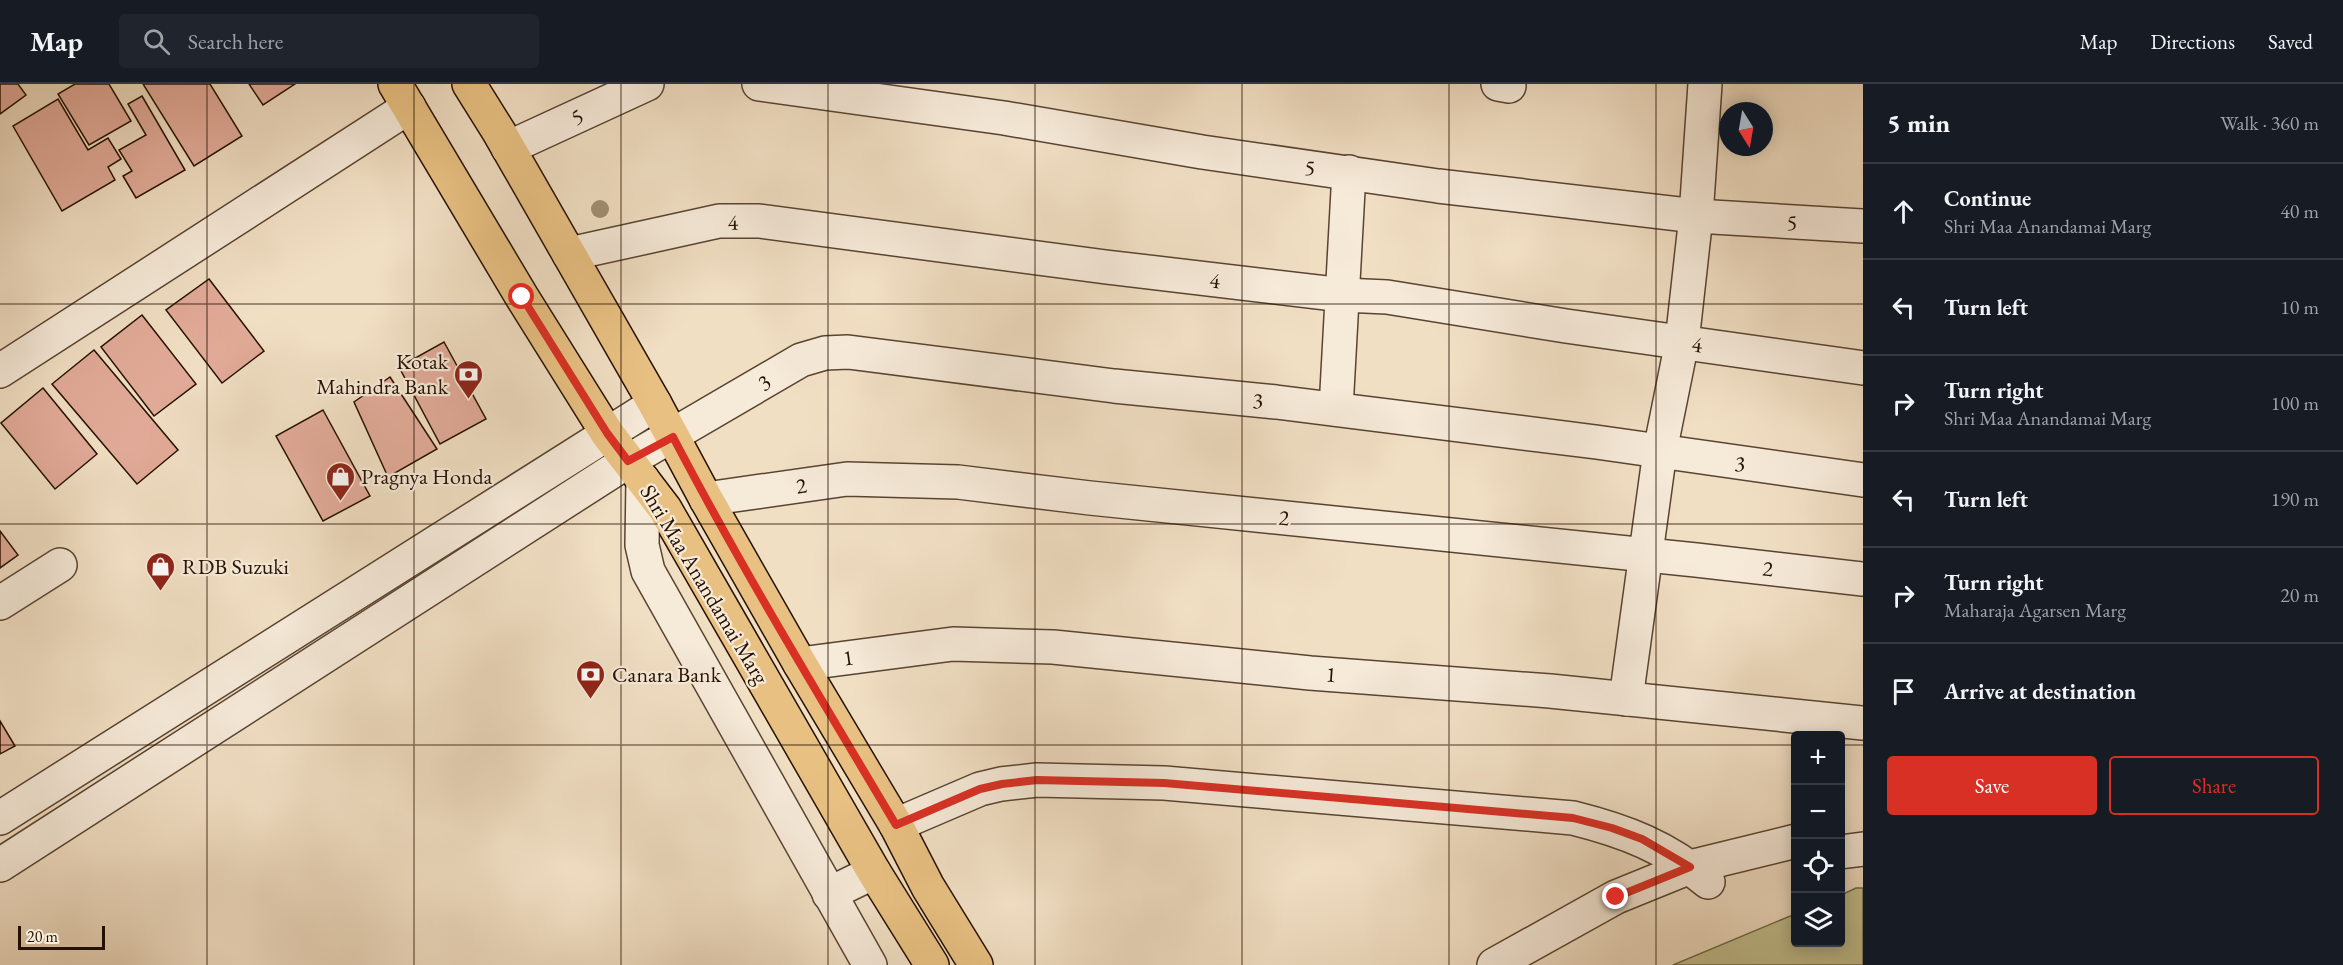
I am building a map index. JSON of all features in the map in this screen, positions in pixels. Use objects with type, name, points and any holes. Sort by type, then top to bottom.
[{"type":"main road","name":"Shri Maa Anandamai Marg","points":[[469,84],[655,404],[800,664],[896,825],[928,887],[976,965]]},
{"type":"main road","name":"Shri Maa Anandamai Marg","points":[[402,96],[522,297],[607,433],[665,509],[874,872],[932,965]]},
{"type":"street","name":"5","points":[[508,148],[647,84]]},
{"type":"street","name":"5","points":[[759,84],[1004,118],[1202,152],[1438,186],[1696,216],[1863,226]]},
{"type":"street","points":[[1626,699],[1660,452],[1682,342],[1696,216],[1705,84]]},
{"type":"street","points":[[0,371],[402,96]]},
{"type":"street","points":[[1336,409],[1349,172]]},
{"type":"street","name":"4","points":[[569,254],[719,221],[759,221],[858,233],[943,247],[1343,295],[1387,297],[1863,368]]},
{"type":"street","name":"3","points":[[0,865],[635,471],[673,437],[801,360],[825,353],[848,352],[1114,386],[1336,409],[1863,480]]},
{"type":"street","points":[[0,818],[655,404]]},
{"type":"street","points":[[635,471],[642,545],[648,571],[870,965]]},
{"type":"street","name":"2","points":[[706,499],[847,479],[958,482],[1090,498],[1647,554],[1863,579]]},
{"type":"street","points":[[0,603],[60,565]]},
{"type":"street","name":"1","points":[[800,664],[953,644],[1053,647],[1310,673],[1626,699],[1863,723]]},
{"type":"street","points":[[896,825],[980,789],[1002,784],[1037,780],[1164,783],[1573,818],[1642,839],[1699,875]]},
{"type":"street","points":[[1845,835],[1863,833]]},
{"type":"street","points":[[1494,965],[1616,897],[1699,875],[1791,843]]},
{"type":"street","points":[[1845,851],[1863,849]]},
{"type":"street","points":[[1540,965],[1606,925],[1699,875],[1791,862]]},
{"type":"street","points":[[829,894],[874,872]]},
{"type":"shaded area","points":[[1856,888],[1863,888],[1863,965],[1673,965],[1791,916],[1791,947],[1845,947],[1845,893]]},
{"type":"building","points":[[0,84],[18,84],[26,95],[0,114]]},
{"type":"building","points":[[75,84],[109,84],[131,121],[89,145],[58,94]]},
{"type":"building","points":[[143,84],[210,84],[242,136],[194,166]]},
{"type":"building","points":[[249,84],[295,84],[263,105]]},
{"type":"building","points":[[142,96],[185,170],[136,198],[123,176],[132,171],[119,150],[146,135],[128,104]]},
{"type":"building","points":[[58,99],[88,150],[108,138],[121,159],[108,167],[115,180],[62,211],[13,126]]},
{"type":"building","points":[[209,279],[264,351],[222,383],[166,310]]},
{"type":"building","points":[[142,315],[196,384],[154,416],[101,347]]},
{"type":"building","points":[[444,342],[486,419],[440,444],[399,367]]},
{"type":"building","points":[[94,350],[178,450],[137,484],[52,384]]},
{"type":"building","points":[[390,377],[437,449],[388,477],[354,402]]},
{"type":"building","points":[[43,388],[97,454],[55,489],[1,423]]},
{"type":"building","points":[[323,410],[370,496],[323,521],[276,436]]},
{"type":"building","points":[[0,531],[18,555],[0,568]]},
{"type":"building","points":[[0,721],[15,746],[0,754]]},
{"type":"place","name":"Kotak Mahindra Bank","points":[[469,400]]},
{"type":"place","name":"Pragnya Honda","points":[[340,502]]},
{"type":"place","name":"RDB Suzuki","points":[[161,592]]},
{"type":"place","name":"Canara Bank","points":[[591,700]]},
{"type":"route","points":[[522,297],[607,433],[628,461],[673,437],[800,664],[896,825],[980,789],[1002,784],[1037,780],[1164,783],[1573,818],[1642,839],[1690,867],[1616,897]]}]
